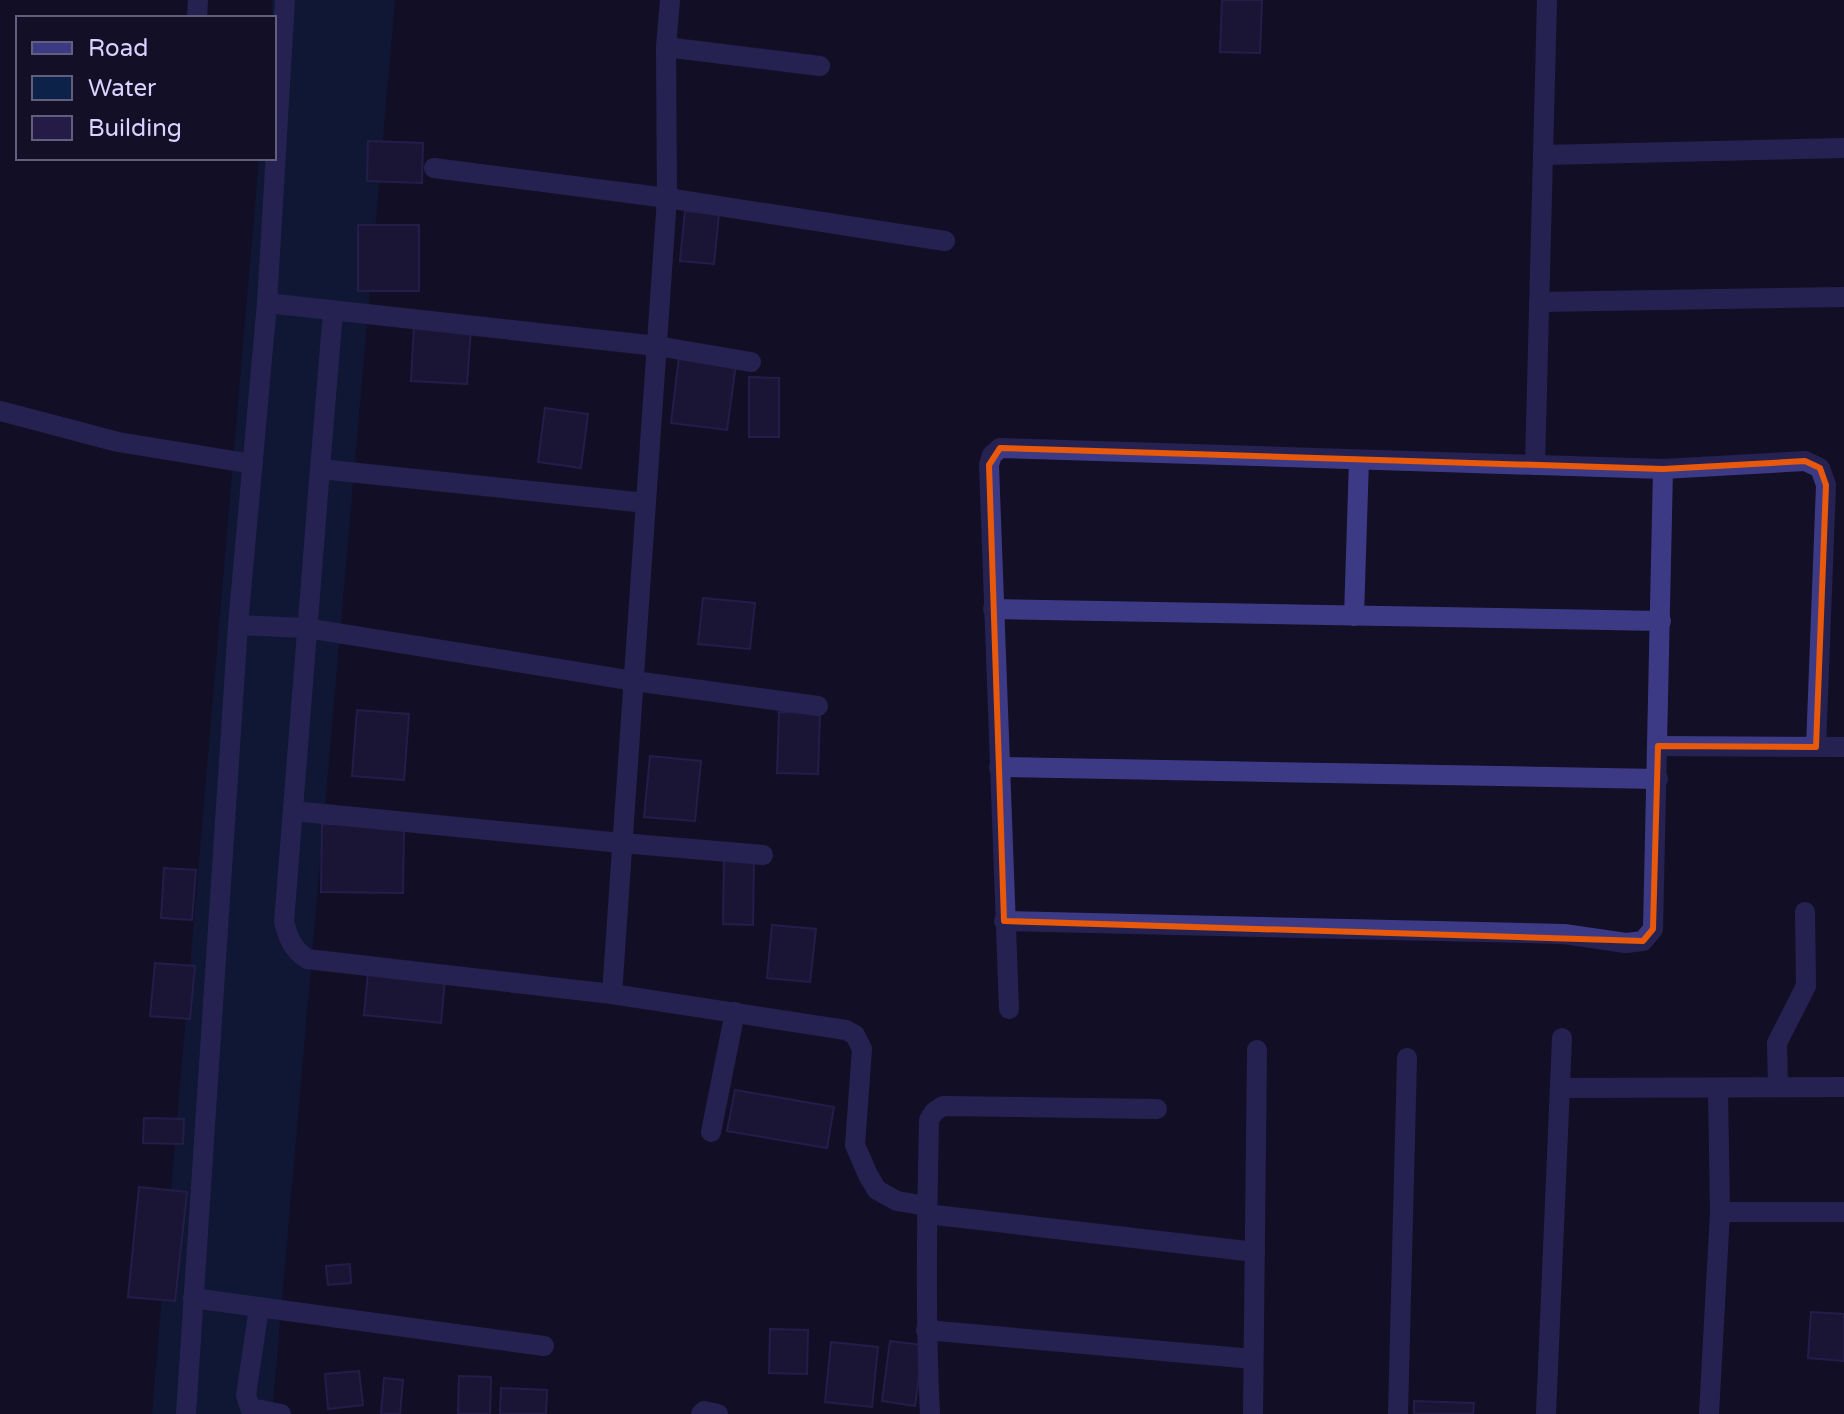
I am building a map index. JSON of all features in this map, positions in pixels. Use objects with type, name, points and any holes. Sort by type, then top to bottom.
[{"type":"street","points":[[186,1414],[202,1299],[238,625],[272,304],[285,0]]},
{"type":"street","points":[[612,994],[667,198],[666,47],[670,0]]},
{"type":"street","points":[[1535,465],[1547,0]]},
{"type":"street","points":[[666,47],[820,66]]},
{"type":"street","points":[[1543,155],[1844,148]]},
{"type":"street","points":[[434,168],[667,198],[945,241]]},
{"type":"street","points":[[1539,302],[1844,297]]},
{"type":"street","points":[[272,304],[657,346],[751,362]]},
{"type":"street","points":[[328,310],[320,469],[303,628],[284,922],[293,949],[307,959],[612,994],[846,1030],[855,1035],[862,1049],[855,1145],[877,1190],[897,1201],[927,1210],[1255,1252]]},
{"type":"street","points":[[0,411],[118,442],[253,464]]},
{"type":"street","points":[[1009,1009],[989,465],[992,455],[1000,448],[1663,469],[1805,461],[1820,468],[1826,485],[1816,747]]},
{"type":"street","points":[[1354,616],[1359,460]]},
{"type":"street","points":[[320,469],[646,503]]},
{"type":"street","points":[[1004,921],[1564,934],[1626,943],[1643,941],[1653,929],[1663,469]]},
{"type":"street","points":[[993,609],[1661,621]]},
{"type":"street","points":[[238,625],[303,628],[634,681],[818,706]]},
{"type":"street","points":[[1658,746],[1844,747]]},
{"type":"street","points":[[999,767],[1658,779]]},
{"type":"street","points":[[293,811],[763,855]]},
{"type":"street","points":[[1778,1087],[1777,1043],[1806,986],[1805,912]]},
{"type":"street","points":[[711,1132],[735,1012]]},
{"type":"street","points":[[1546,1414],[1562,1038]]},
{"type":"street","points":[[1253,1414],[1257,1050]]},
{"type":"street","points":[[1398,1414],[1407,1058]]},
{"type":"street","points":[[1560,1088],[1844,1087]]},
{"type":"street","points":[[1709,1414],[1720,1212],[1718,1088]]},
{"type":"street","points":[[930,1414],[926,1330],[927,1210],[929,1120],[934,1112],[943,1106],[1157,1109]]},
{"type":"street","points":[[1720,1212],[1844,1212]]},
{"type":"street","points":[[202,1299],[544,1346]]},
{"type":"street","points":[[253,1307],[246,1395],[250,1408],[281,1414]]},
{"type":"street","points":[[926,1330],[1253,1359]]},
{"type":"street","points":[[701,1414],[704,1411],[718,1414]]},
{"type":"highlighted area","points":[[1000,448],[1663,469],[1805,461],[1820,468],[1826,485],[1816,747],[1658,746],[1653,929],[1643,941],[1004,921],[989,465]]},
{"type":"water","points":[[272,0],[395,0],[272,1414],[152,1414],[259,160],[276,160],[276,16],[272,16]]},
{"type":"building","points":[[1222,0],[1262,0],[1260,53],[1220,52]]},
{"type":"building","points":[[368,141],[423,143],[422,183],[367,181]]},
{"type":"building","points":[[685,211],[719,214],[714,264],[680,261]]},
{"type":"building","points":[[358,225],[419,225],[419,291],[358,291]]},
{"type":"building","points":[[414,326],[471,329],[467,384],[411,381]]},
{"type":"building","points":[[679,357],[736,364],[727,430],[671,423]]},
{"type":"building","points":[[749,377],[779,378],[779,437],[749,437]]},
{"type":"building","points":[[545,408],[588,414],[581,468],[538,462]]},
{"type":"building","points":[[703,598],[755,603],[750,649],[698,644]]},
{"type":"building","points":[[357,710],[409,714],[404,780],[352,776]]},
{"type":"building","points":[[779,712],[820,713],[818,774],[777,773]]},
{"type":"building","points":[[650,756],[701,761],[695,821],[644,817]]},
{"type":"building","points":[[322,824],[404,825],[403,893],[321,892]]},
{"type":"building","points":[[724,856],[754,857],[753,925],[723,924]]},
{"type":"building","points":[[164,868],[196,870],[192,920],[161,918]]},
{"type":"building","points":[[772,925],[816,929],[810,982],[767,978]]},
{"type":"building","points":[[155,963],[195,966],[190,1019],[150,1016]]},
{"type":"building","points":[[368,972],[445,980],[441,1023],[364,1015]]},
{"type":"building","points":[[735,1090],[834,1107],[827,1148],[727,1131]]},
{"type":"building","points":[[144,1118],[184,1119],[183,1144],[143,1143]]},
{"type":"building","points":[[139,1187],[187,1192],[175,1301],[128,1297]]},
{"type":"building","points":[[350,1264],[351,1283],[328,1285],[326,1266]]},
{"type":"building","points":[[1811,1312],[1844,1314],[1844,1361],[1808,1358]]},
{"type":"building","points":[[770,1329],[808,1330],[807,1374],[769,1373]]},
{"type":"building","points":[[890,1341],[923,1345],[915,1406],[882,1401]]},
{"type":"building","points":[[831,1342],[878,1347],[872,1407],[825,1402]]},
{"type":"building","points":[[359,1371],[363,1405],[328,1409],[325,1374]]},
{"type":"building","points":[[459,1376],[491,1377],[490,1414],[458,1414]]},
{"type":"building","points":[[384,1378],[403,1380],[400,1414],[381,1414]]},
{"type":"building","points":[[501,1388],[547,1390],[546,1414],[500,1414]]},
{"type":"building","points":[[1414,1401],[1474,1403],[1473,1414],[1414,1414]]}]
